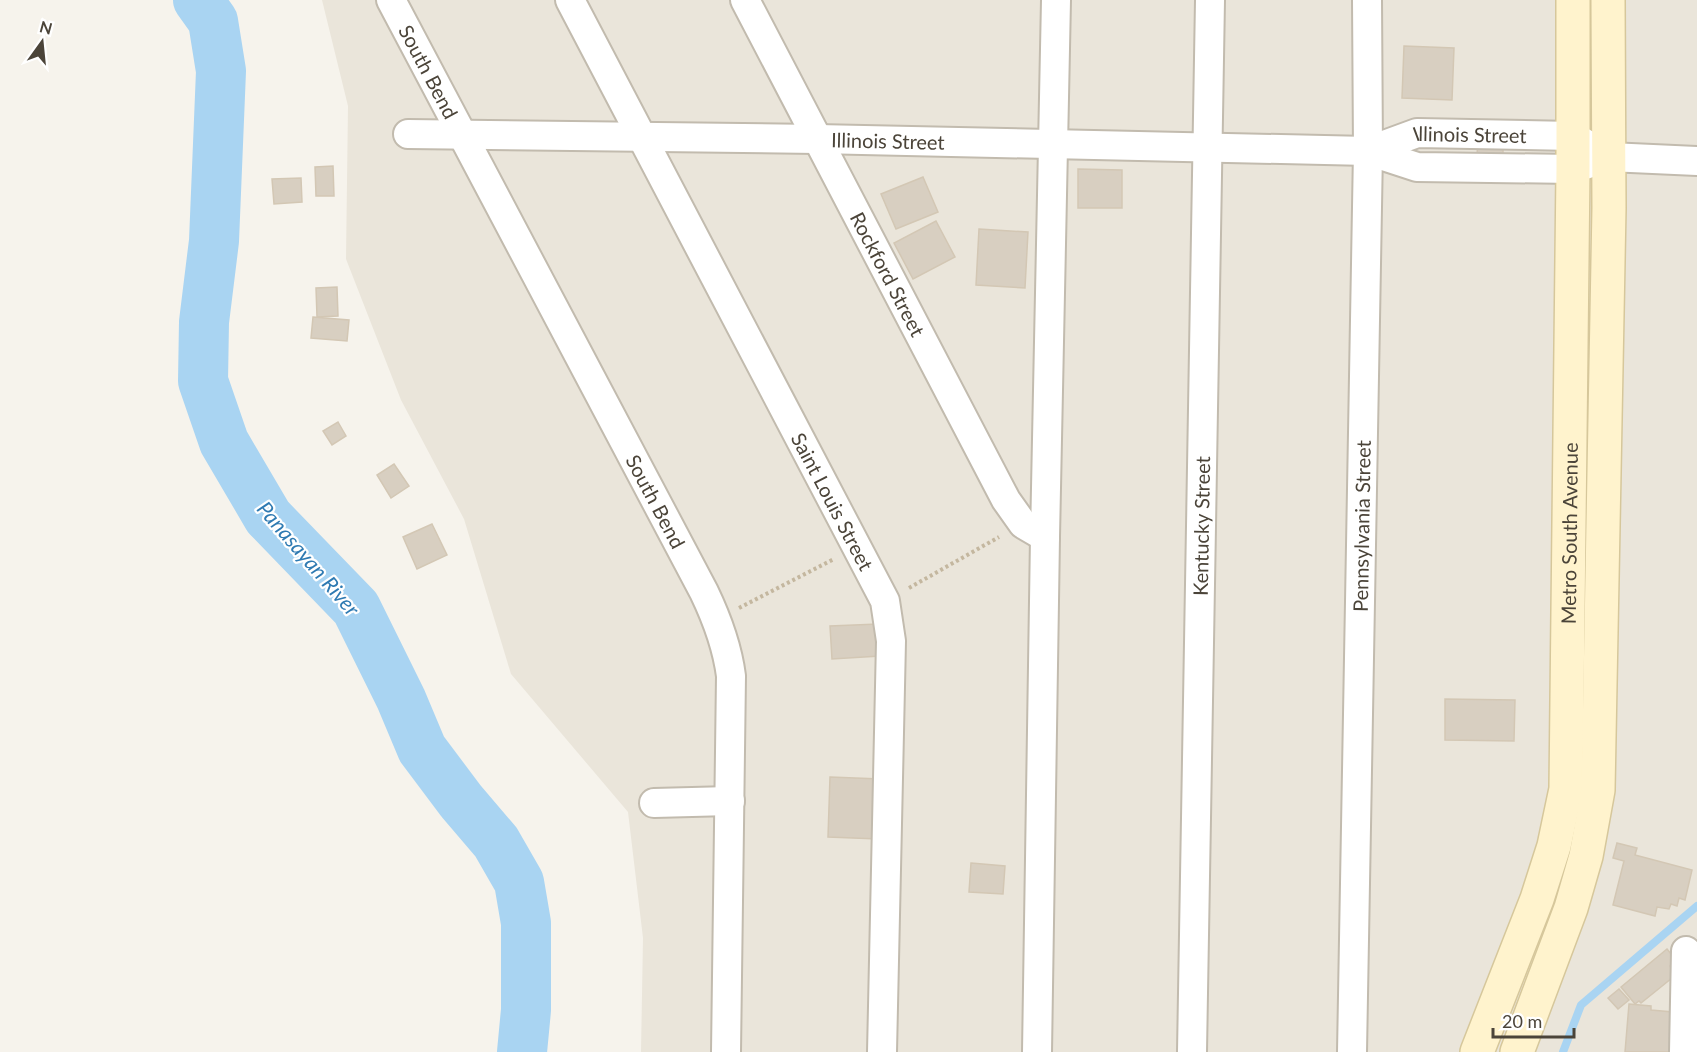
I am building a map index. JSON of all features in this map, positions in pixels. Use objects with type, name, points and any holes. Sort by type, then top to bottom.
[{"type":"street","name":"South Bend","points":[[391,0],[460,135],[704,591],[728,649],[731,676],[726,1052]]},
{"type":"street","name":"Saint Louis Street","points":[[570,0],[885,601],[891,641],[882,1052]]},
{"type":"street","name":"Rockford Street","points":[[744,0],[1006,500],[1034,530]]},
{"type":"street","points":[[1037,1052],[1034,530],[1052,144],[1056,0]]},
{"type":"street","name":"Kentucky Street","points":[[1192,1052],[1210,0]]},
{"type":"street","name":"Pennsylvania Street","points":[[1352,1052],[1368,151],[1367,0]]},
{"type":"street","name":"Metro South Avenue","points":[[1477,1052],[1554,846],[1566,789],[1573,0]]},
{"type":"street","name":"Metro South Avenue","points":[[1517,1052],[1571,908],[1586,856],[1598,790],[1609,157],[1608,0]]},
{"type":"street","name":"Illinois Street","points":[[1368,151],[1417,132],[1573,136]]},
{"type":"street","name":"Illinois Street","points":[[408,134],[817,139],[1368,151],[1417,167],[1573,169],[1609,157]]},
{"type":"street","points":[[1573,136],[1609,157],[1697,161]]},
{"type":"street","points":[[654,803],[730,801]]},
{"type":"street","points":[[1684,1052],[1686,951]]},
{"type":"path","points":[[885,601],[1034,530]]},
{"type":"path","points":[[717,619],[856,547]]},
{"type":"shaded area","points":[[322,0],[1697,0],[1697,1052],[641,1052],[643,938],[628,812],[511,674],[464,519],[401,400],[346,259],[348,106]]},
{"type":"building","points":[[1404,46],[1454,48],[1452,100],[1402,98]]},
{"type":"building","points":[[1478,138],[1503,139],[1503,158],[1477,156]]},
{"type":"building","points":[[333,166],[334,196],[316,196],[315,167]]},
{"type":"building","points":[[1078,169],[1122,170],[1122,208],[1078,208]]},
{"type":"building","points":[[923,177],[938,212],[896,229],[881,194]]},
{"type":"building","points":[[301,178],[302,202],[274,204],[272,179]]},
{"type":"building","points":[[936,221],[955,257],[913,279],[894,243]]},
{"type":"building","points":[[979,229],[1028,232],[1025,288],[976,285]]},
{"type":"building","points":[[337,287],[338,316],[317,317],[316,288]]},
{"type":"building","points":[[313,317],[349,320],[347,341],[311,338]]},
{"type":"building","points":[[338,422],[346,436],[332,445],[323,431]]},
{"type":"building","points":[[394,464],[409,486],[391,498],[377,475]]},
{"type":"building","points":[[432,524],[447,555],[417,569],[403,537]]},
{"type":"building","points":[[878,624],[880,656],[832,659],[830,626]]},
{"type":"building","points":[[1445,699],[1515,700],[1514,741],[1445,740]]},
{"type":"building","points":[[830,777],[880,779],[878,839],[828,837]]},
{"type":"building","points":[[1617,843],[1637,848],[1635,855],[1692,870],[1685,900],[1679,898],[1677,906],[1671,904],[1669,909],[1657,907],[1655,916],[1613,905],[1624,861],[1613,858]]},
{"type":"building","points":[[971,863],[1005,866],[1003,894],[969,892]]},
{"type":"building","points":[[1667,949],[1676,960],[1670,966],[1677,974],[1641,1003],[1639,1001],[1635,1004],[1621,987]]},
{"type":"building","points":[[1619,989],[1629,1000],[1618,1009],[1608,998]]},
{"type":"building","points":[[1629,1004],[1651,1006],[1651,1010],[1673,1012],[1670,1052],[1625,1052]]},
{"type":"waterway","name":"Panasayan River","points":[[198,0],[213,21],[221,71],[214,241],[204,322],[203,381],[224,442],[268,517],[356,608],[401,699],[422,749],[461,801],[496,842],[519,882],[526,923],[526,1010],[522,1052]]},
{"type":"waterway","points":[[1563,1052],[1581,1005],[1697,906]]}]
